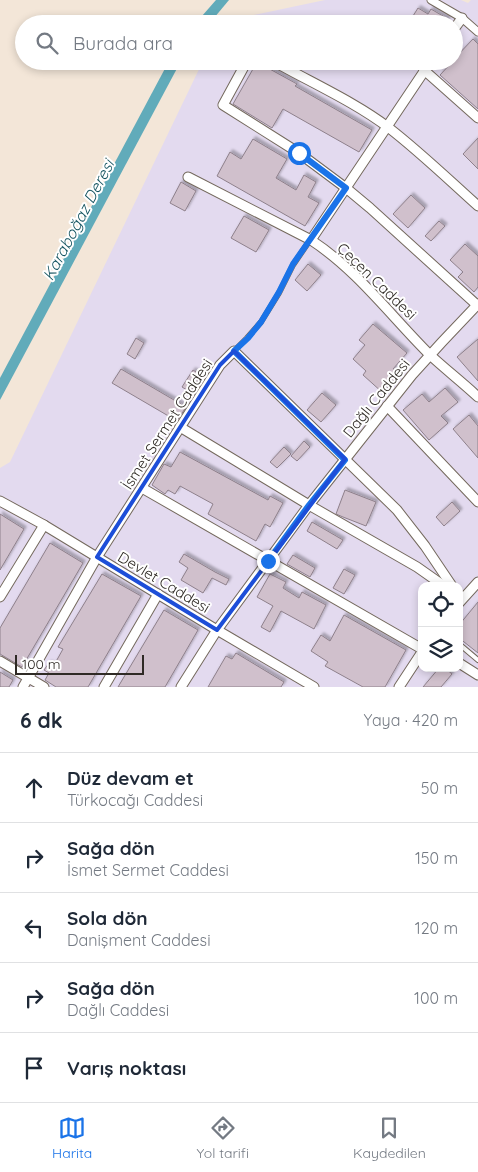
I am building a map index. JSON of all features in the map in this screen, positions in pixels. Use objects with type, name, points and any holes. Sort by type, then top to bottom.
[{"type":"street","points":[[431,0],[457,15]]},
{"type":"street","points":[[463,19],[478,32]]},
{"type":"street","points":[[242,70],[223,105],[299,153],[346,188],[478,305]]},
{"type":"street","points":[[289,70],[388,127],[478,206]]},
{"type":"street","points":[[424,70],[478,118]]},
{"type":"street","name":"İsmet Sermet Caddesi","points":[[311,240],[388,127],[424,70]]},
{"type":"street","name":"Çeçen Caddesi","points":[[188,177],[323,248],[366,286],[430,354],[478,397]]},
{"type":"street","name":"Dağlı Caddesi","points":[[181,687],[217,630],[309,505],[430,354],[478,305]]},
{"type":"street","points":[[234,351],[397,510],[449,582]]},
{"type":"street","name":"İsmet Sermet Caddesi","points":[[23,687],[97,557],[220,365],[234,351]]},
{"type":"street","points":[[387,406],[478,502]]},
{"type":"street","points":[[180,427],[309,505],[417,567],[438,582]]},
{"type":"street","points":[[142,488],[418,649]]},
{"type":"street","name":"Devlet Caddesi","points":[[0,501],[44,525],[314,687]]},
{"type":"street","points":[[0,597],[44,525]]},
{"type":"street","points":[[463,596],[478,582]]},
{"type":"street","points":[[104,687],[158,594]]},
{"type":"street","points":[[399,687],[418,657]]},
{"type":"street","points":[[0,661],[44,687]]},
{"type":"street","points":[[463,666],[478,675]]},
{"type":"lane","name":"İsmet Sermet Caddesi","points":[[234,351],[261,322],[293,264],[311,240]]},
{"type":"lane","points":[[463,647],[478,660]]},
{"type":"highlighted area","points":[[234,351],[345,459],[217,630],[97,557],[220,365]]},
{"type":"shaded area","points":[[325,0],[461,0],[468,3],[471,0],[478,0],[478,687],[0,687],[0,468],[10,462],[199,70],[463,70],[463,15],[254,15]]},
{"type":"water","points":[[216,0],[229,0],[216,15],[203,15]]},
{"type":"water","points":[[164,70],[176,70],[0,400],[0,378]]},
{"type":"building","points":[[418,8],[428,14],[431,9],[441,15],[414,15]]},
{"type":"building","points":[[473,39],[478,44],[478,109],[440,75],[445,70],[463,70],[463,50]]},
{"type":"building","points":[[252,70],[272,70],[297,84],[295,86],[372,130],[359,152],[283,109],[272,128],[233,104]]},
{"type":"building","points":[[478,138],[478,169],[463,154]]},
{"type":"building","points":[[253,139],[287,159],[276,178],[296,190],[304,175],[316,182],[308,197],[319,203],[305,226],[217,176],[230,152],[241,159]]},
{"type":"building","points":[[181,182],[196,191],[185,211],[170,203]]},
{"type":"building","points":[[411,195],[425,208],[408,228],[393,214]]},
{"type":"building","points":[[244,216],[269,230],[256,252],[231,238]]},
{"type":"building","points":[[439,221],[445,226],[431,241],[425,236]]},
{"type":"building","points":[[465,244],[478,256],[478,287],[474,292],[458,277],[463,272],[450,260]]},
{"type":"building","points":[[308,264],[321,275],[307,291],[295,280]]},
{"type":"building","points":[[373,324],[407,353],[393,369],[400,374],[383,393],[363,375],[366,371],[353,359],[365,345],[359,340]]},
{"type":"building","points":[[136,338],[144,343],[135,359],[127,354]]},
{"type":"building","points":[[478,339],[478,381],[457,357]]},
{"type":"building","points":[[121,369],[186,407],[177,421],[112,383]]},
{"type":"building","points":[[193,370],[201,375],[190,392],[182,387]]},
{"type":"building","points":[[445,388],[458,402],[441,416],[448,423],[429,440],[403,410],[422,394],[429,402]]},
{"type":"building","points":[[322,393],[336,405],[321,422],[307,410]]},
{"type":"building","points":[[469,415],[478,426],[478,458],[453,429]]},
{"type":"building","points":[[304,441],[310,447],[297,461],[291,456]]},
{"type":"building","points":[[284,447],[291,454],[277,468],[270,462]]},
{"type":"building","points":[[180,452],[268,500],[270,496],[283,503],[270,527],[265,524],[256,541],[208,514],[213,504],[180,486],[175,494],[168,490],[165,494],[152,485],[164,464],[171,467]]},
{"type":"building","points":[[345,490],[376,502],[366,526],[336,514]]},
{"type":"building","points":[[452,502],[460,511],[444,526],[436,517]]},
{"type":"building","points":[[0,514],[24,529],[0,570]]},
{"type":"building","points":[[312,522],[343,540],[337,549],[307,531]]},
{"type":"building","points":[[50,543],[83,563],[22,667],[0,654],[0,628]]},
{"type":"building","points":[[184,554],[229,579],[226,585],[212,578],[203,593],[181,580],[188,568],[179,562]]},
{"type":"building","points":[[293,555],[315,568],[310,577],[287,564]]},
{"type":"building","points":[[344,569],[355,575],[344,594],[333,588]]},
{"type":"building","points":[[102,574],[141,596],[88,687],[56,687],[45,680],[49,673],[44,670],[49,663],[54,665],[63,649],[58,647]]},
{"type":"building","points":[[270,574],[286,582],[283,588],[299,598],[302,592],[326,605],[314,629],[281,611],[270,632],[261,627],[273,606],[257,597]]},
{"type":"building","points":[[478,602],[478,653],[463,641],[463,620]]},
{"type":"building","points":[[164,610],[198,630],[165,687],[118,687]]},
{"type":"building","points":[[344,615],[406,650],[385,687],[363,687],[325,666],[328,662],[311,651],[321,635],[330,641]]},
{"type":"building","points":[[236,653],[284,682],[281,687],[208,687],[226,656],[232,659]]},
{"type":"building","points":[[0,672],[13,680],[9,687],[0,687]]},
{"type":"building","points":[[436,672],[450,672],[452,674],[441,687],[423,687]]},
{"type":"route","points":[[268,561],[345,460],[234,351],[261,322],[293,264],[346,188],[299,153]]},
{"type":"water label","name":"Karaboğaz Deresi","points":[[78,220]]}]
